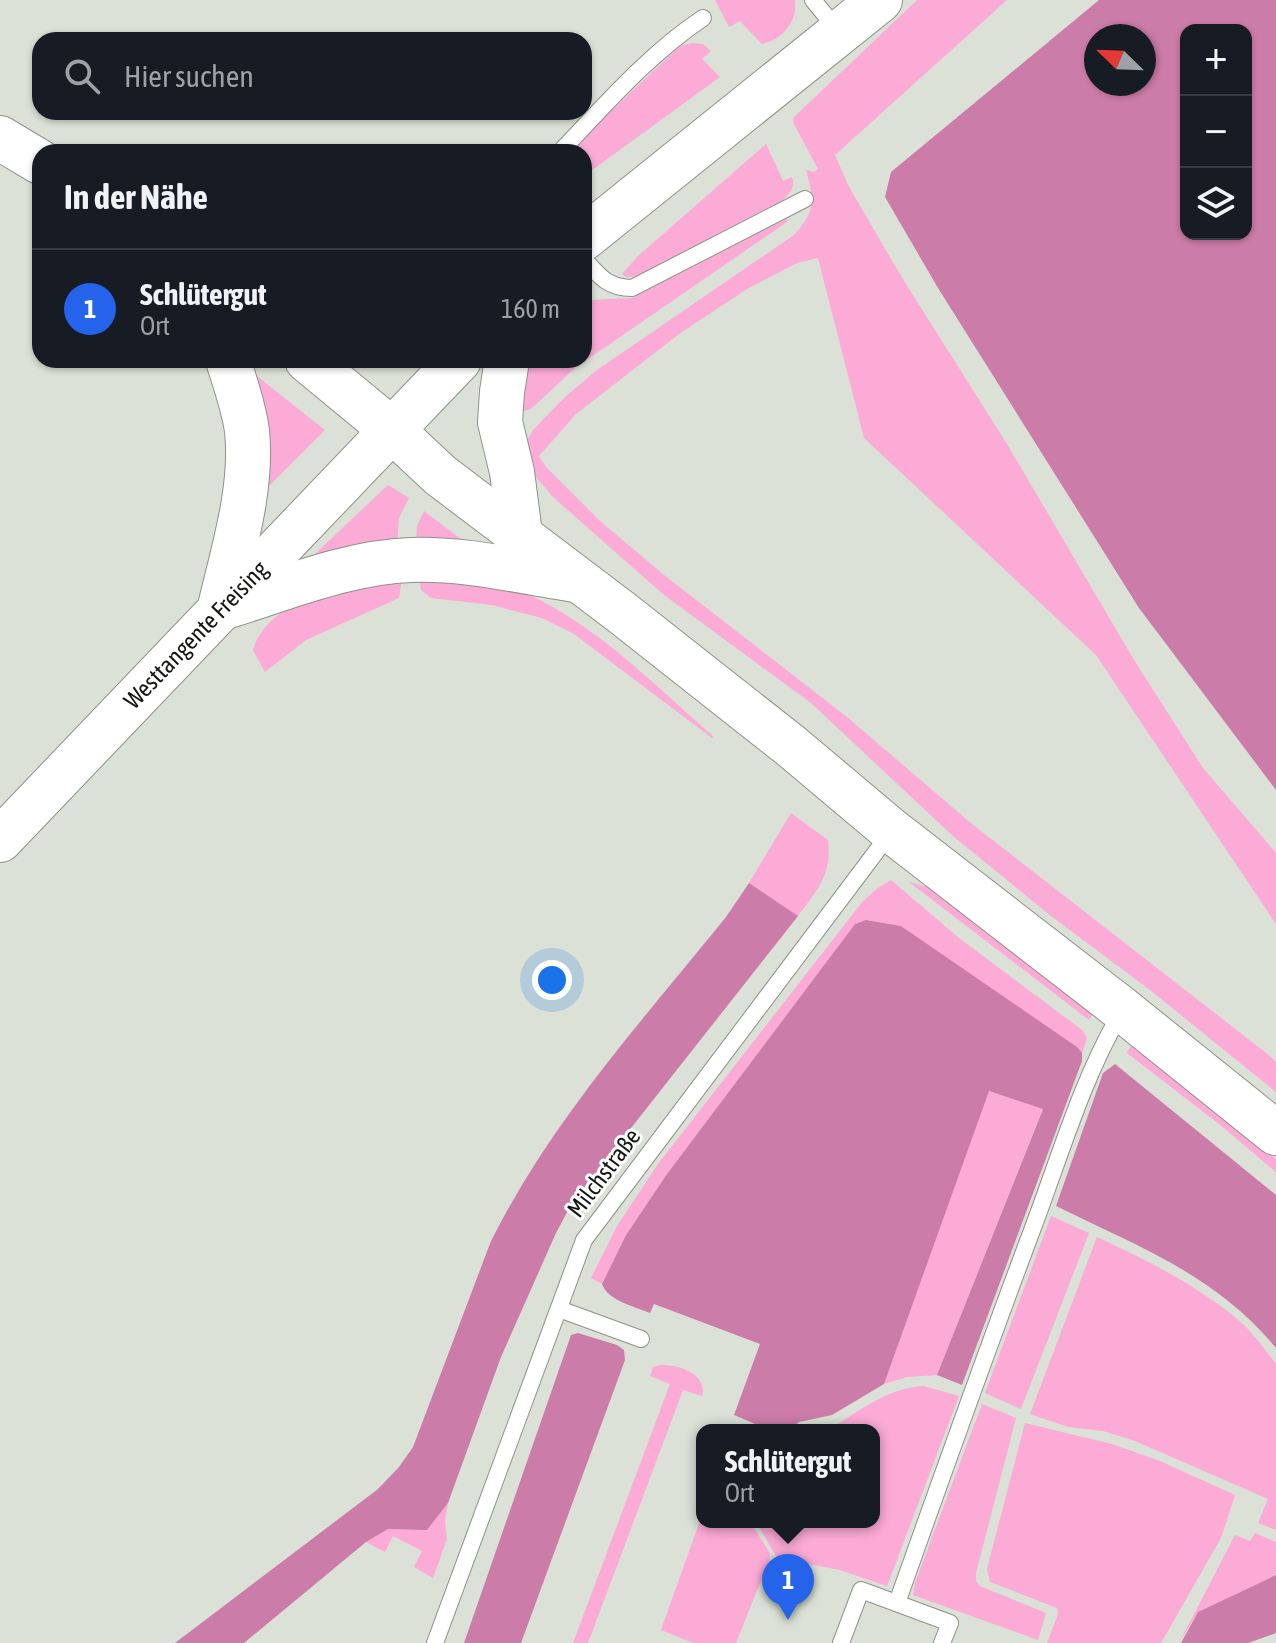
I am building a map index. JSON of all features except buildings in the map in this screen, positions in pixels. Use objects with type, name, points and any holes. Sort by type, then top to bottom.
[{"type":"main road","points":[[592,232],[880,0]]},
{"type":"main road","points":[[0,138],[32,157]]},
{"type":"main road","points":[[219,609],[237,536],[248,450],[243,413],[230,368]]},
{"type":"main road","points":[[317,368],[393,431],[440,475],[580,580],[791,746],[892,831],[1276,1133]]},
{"type":"main road","name":"Westtangente Freising","points":[[0,840],[452,368]]},
{"type":"main road","points":[[506,368],[500,422],[512,472],[520,534]]},
{"type":"main road","points":[[219,609],[340,572],[408,560],[439,560],[580,580]]},
{"type":"lane","points":[[813,0],[840,33]]},
{"type":"lane","points":[[592,118],[676,36],[703,18]]},
{"type":"lane","points":[[568,144],[590,120]]},
{"type":"lane","points":[[592,268],[603,281],[613,286],[632,288],[805,199]]},
{"type":"lane","name":"Milchstraße","points":[[435,1643],[584,1240],[892,831]]},
{"type":"lane","points":[[897,1603],[1078,1109],[1104,1042],[1123,1010]]},
{"type":"lane","points":[[559,1309],[641,1339]]},
{"type":"lane","points":[[841,1643],[861,1590],[950,1623],[942,1643]]},
{"type":"shaded area","points":[[715,0],[795,0],[794,15],[782,34],[762,44],[740,21],[729,27]]},
{"type":"shaded area","points":[[917,0],[1007,0],[835,155],[849,187],[904,281],[1007,444],[1134,660],[1203,768],[1276,853],[1276,924],[1096,655],[864,438],[818,258],[797,263],[747,289],[679,334],[576,414],[539,456],[546,467],[600,521],[664,575],[847,717],[972,824],[1270,1056],[1276,1062],[1276,1092],[954,837],[811,703],[664,595],[554,498],[529,469],[527,440],[565,397],[597,370],[794,235],[801,227],[811,205],[806,170],[814,172],[818,169],[793,122],[794,117]]},
{"type":"shaded area","points":[[1099,0],[1276,0],[1276,790],[1139,608],[938,288],[885,197],[891,172]]},
{"type":"shaded area","points":[[703,44],[711,51],[702,59],[720,77],[592,170],[592,144],[579,144],[680,46]]},
{"type":"shaded area","points":[[766,144],[783,181],[792,177],[792,187],[782,201],[638,276],[626,277],[622,274],[638,256]]},
{"type":"shaded area","points":[[789,220],[592,356],[592,300],[632,298]]},
{"type":"shaded area","points":[[525,368],[575,368],[531,409],[519,409]]},
{"type":"shaded area","points":[[253,373],[325,430],[259,496]]},
{"type":"shaded area","points":[[388,485],[409,498],[399,518],[397,547],[295,573]]},
{"type":"shaded area","points":[[424,511],[474,549],[416,547],[417,526]]},
{"type":"shaded area","points":[[418,573],[498,583],[558,610],[613,648],[712,738],[574,634],[542,618],[492,605],[431,598],[421,590]]},
{"type":"shaded area","points":[[402,578],[399,598],[306,640],[265,672],[253,650],[262,631],[277,616],[316,596]]},
{"type":"shaded area","points":[[791,813],[828,840],[829,852],[826,872],[798,916],[749,883]]},
{"type":"shaded area","points":[[891,880],[959,938],[1082,1030],[1087,1038],[1082,1053],[901,926],[866,920],[855,924],[667,1174],[626,1235],[602,1284],[591,1278],[617,1226],[658,1164],[863,901]]},
{"type":"shaded area","points":[[909,882],[932,888],[1095,1011],[1089,1020]]},
{"type":"shaded area","points":[[749,883],[798,916],[572,1203],[501,1357],[448,1503],[427,1530],[388,1529],[366,1542],[244,1643],[175,1643],[378,1489],[399,1467],[413,1447],[491,1241],[515,1197],[570,1113],[726,917]]},
{"type":"shaded area","points":[[866,920],[901,926],[1077,1047],[1082,1053],[1082,1061],[962,1385],[937,1375],[1043,1109],[989,1091],[884,1384],[832,1415],[797,1424],[755,1424],[734,1415],[760,1344],[654,1304],[650,1313],[616,1299],[602,1284],[626,1235],[667,1174],[855,924]]},
{"type":"shaded area","points":[[1132,1043],[1276,1159],[1276,1172],[1127,1053]]},
{"type":"shaded area","points":[[1115,1064],[1276,1195],[1276,1348],[1253,1323],[1202,1282],[1175,1265],[1056,1206],[1103,1073]]},
{"type":"shaded area","points":[[988,1091],[1043,1108],[937,1375],[907,1377],[884,1384]]},
{"type":"shaded area","points":[[1051,1216],[1089,1233],[1021,1409],[985,1393]]},
{"type":"shaded area","points":[[1097,1237],[1204,1294],[1247,1328],[1276,1364],[1276,1530],[1258,1523],[1268,1499],[1135,1441],[1103,1431],[1068,1427],[1030,1414]]},
{"type":"shaded area","points":[[578,1333],[617,1345],[624,1350],[625,1360],[521,1643],[464,1643],[571,1335]]},
{"type":"shaded area","points":[[675,1366],[696,1376],[703,1388],[702,1396],[683,1390],[588,1643],[573,1643],[670,1384],[650,1376],[653,1367]]},
{"type":"shaded area","points":[[924,1386],[959,1396],[887,1586],[840,1570],[777,1558],[760,1528],[880,1528],[880,1424],[838,1424],[862,1408],[911,1387]]},
{"type":"shaded area","points":[[982,1404],[1016,1418],[976,1581],[980,1586],[1046,1613],[1038,1640],[913,1595]]},
{"type":"shaded area","points":[[1025,1423],[1112,1444],[1160,1461],[1235,1495],[1221,1538],[1161,1643],[1047,1643],[1058,1614],[1057,1608],[990,1582],[987,1569]]},
{"type":"shaded area","points":[[448,1503],[445,1521],[447,1539],[433,1578],[414,1567],[422,1551],[393,1536],[385,1552],[366,1542],[388,1529],[427,1530]]},
{"type":"shaded area","points":[[697,1528],[754,1528],[770,1558],[736,1643],[693,1643],[661,1630]]},
{"type":"shaded area","points":[[1255,1533],[1276,1542],[1276,1575],[1198,1612],[1179,1643],[1235,1535],[1250,1541]]},
{"type":"shaded area","points":[[1276,1575],[1276,1633],[1248,1643],[1181,1643],[1198,1612]]},
{"type":"place","name":"Schlütergut","points":[[788,1620]]}]
